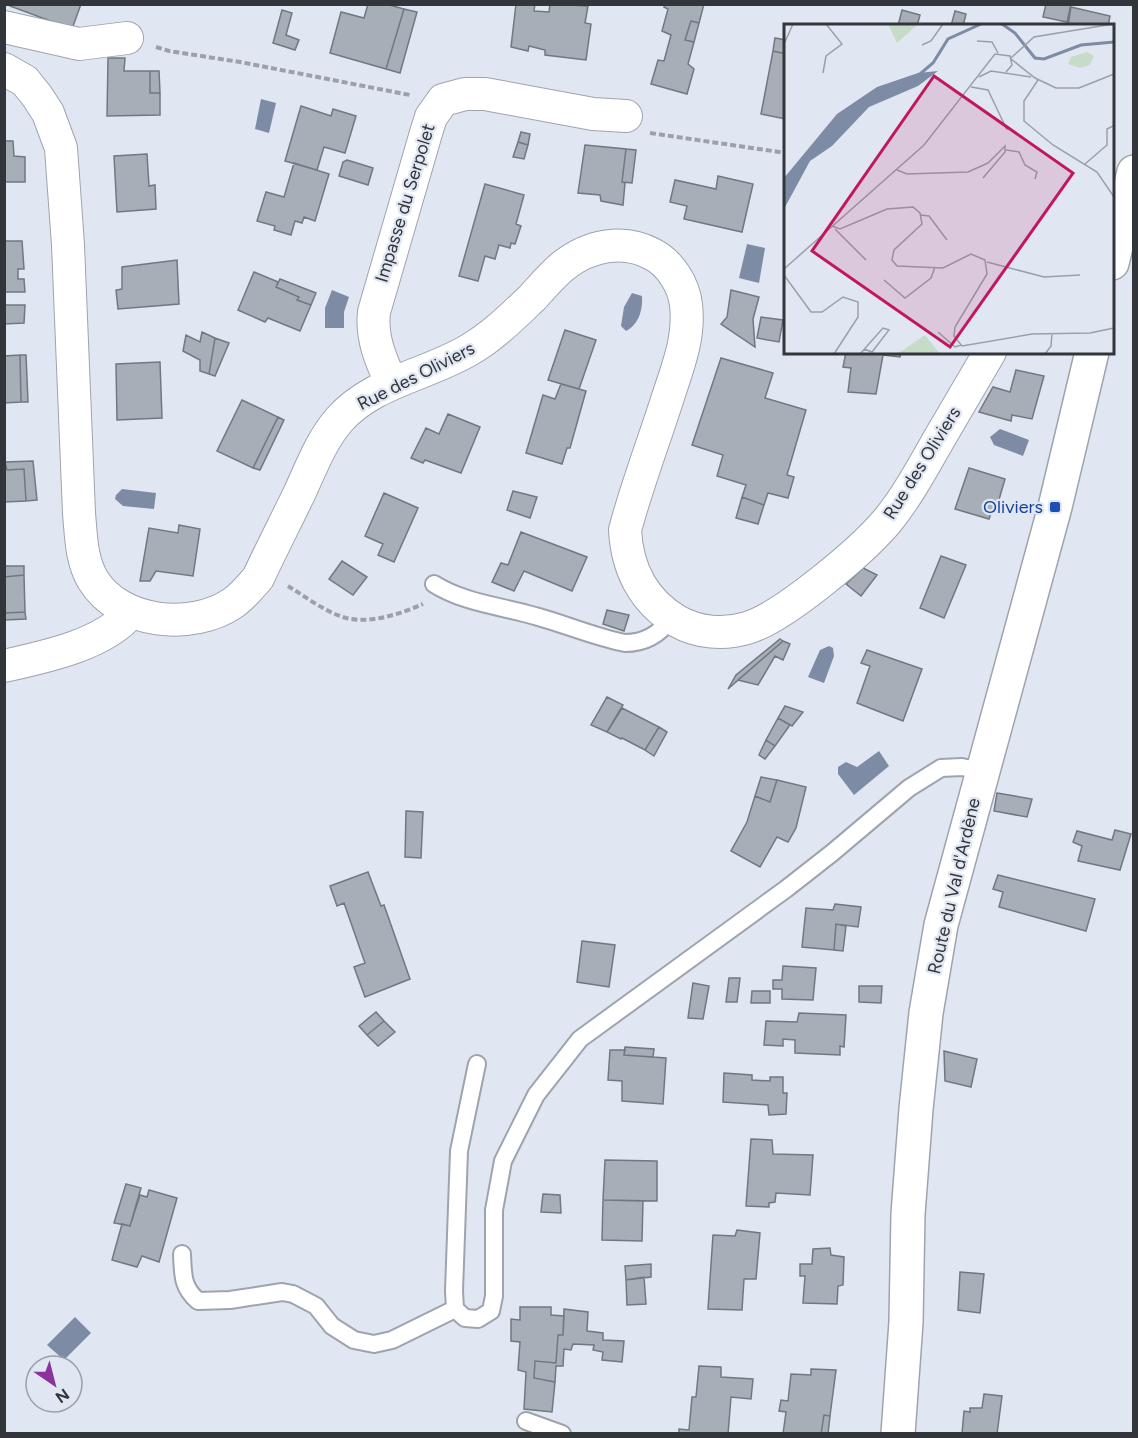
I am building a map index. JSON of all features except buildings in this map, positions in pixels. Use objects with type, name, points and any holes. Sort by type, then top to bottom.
[{"type":"main road","points":[[1114,254],[1119,209],[1134,172]]},
{"type":"main road","name":"Route du Val d'Ardène","points":[[898,1434],[906,1322],[908,1214],[916,1109],[926,1013],[941,925],[1054,507],[1092,354]]},
{"type":"street","points":[[4,27],[79,44],[127,38]]},
{"type":"street","name":"Rue des Oliviers","points":[[4,69],[25,81],[37,96],[48,112],[61,148],[81,543],[86,563],[93,580],[103,592],[131,612],[148,618],[201,616],[231,605],[245,594],[262,569],[328,434],[350,409],[364,398],[392,384],[432,369],[470,350],[488,338],[564,265],[592,249],[611,245],[630,246],[648,251],[661,258],[682,288],[687,312],[686,339],[625,530],[626,548],[633,572],[644,591],[656,607],[672,618],[700,630],[731,632],[750,628],[788,606],[856,552],[887,520],[914,482],[989,354]]},
{"type":"street","name":"Impasse du Serpolet","points":[[392,384],[377,348],[373,323],[374,312],[431,117],[440,104],[449,97],[474,93],[623,116]]},
{"type":"street","points":[[4,666],[41,658],[83,644],[115,627],[131,612]]},
{"type":"lane","points":[[438,587],[470,600],[517,611],[624,643],[646,640],[658,633],[672,618]]},
{"type":"lane","points":[[477,1064],[459,1151],[456,1199],[456,1309],[465,1318],[478,1319],[491,1311],[494,1296],[494,1210],[503,1161],[536,1095],[580,1039],[832,854],[909,788],[941,768],[962,767],[982,771]]},
{"type":"lane","points":[[182,1254],[187,1292],[198,1301],[230,1300],[282,1292],[293,1294],[316,1306],[332,1326],[354,1340],[374,1344],[392,1340],[456,1309]]},
{"type":"lane","points":[[526,1421],[562,1434]]},
{"type":"path","points":[[127,38],[169,51],[394,91],[440,104]]},
{"type":"path","points":[[623,116],[624,123],[650,133],[784,153]]},
{"type":"path","points":[[262,569],[322,606],[347,618],[371,619],[406,611],[433,599],[438,587]]},
{"type":"water","points":[[261,99],[276,103],[269,133],[255,129]]},
{"type":"water","points":[[747,244],[765,248],[759,283],[739,278]]},
{"type":"water","points":[[332,290],[349,297],[344,312],[344,328],[325,328],[325,308]]},
{"type":"water","points":[[632,293],[642,296],[642,307],[637,321],[626,331],[621,326],[624,307]]},
{"type":"water","points":[[1000,429],[1029,440],[1023,456],[994,445],[990,437]]},
{"type":"water","points":[[122,489],[156,493],[154,509],[123,506],[115,499]]},
{"type":"water","points":[[829,646],[833,648],[834,656],[824,683],[808,677],[820,650]]},
{"type":"water","points":[[879,751],[889,766],[854,795],[838,774],[838,767],[846,762],[857,767]]},
{"type":"water","points":[[75,1317],[91,1333],[70,1354],[57,1354],[47,1345]]},
{"type":"place","name":"Oliviers","points":[[1055,507]]}]
